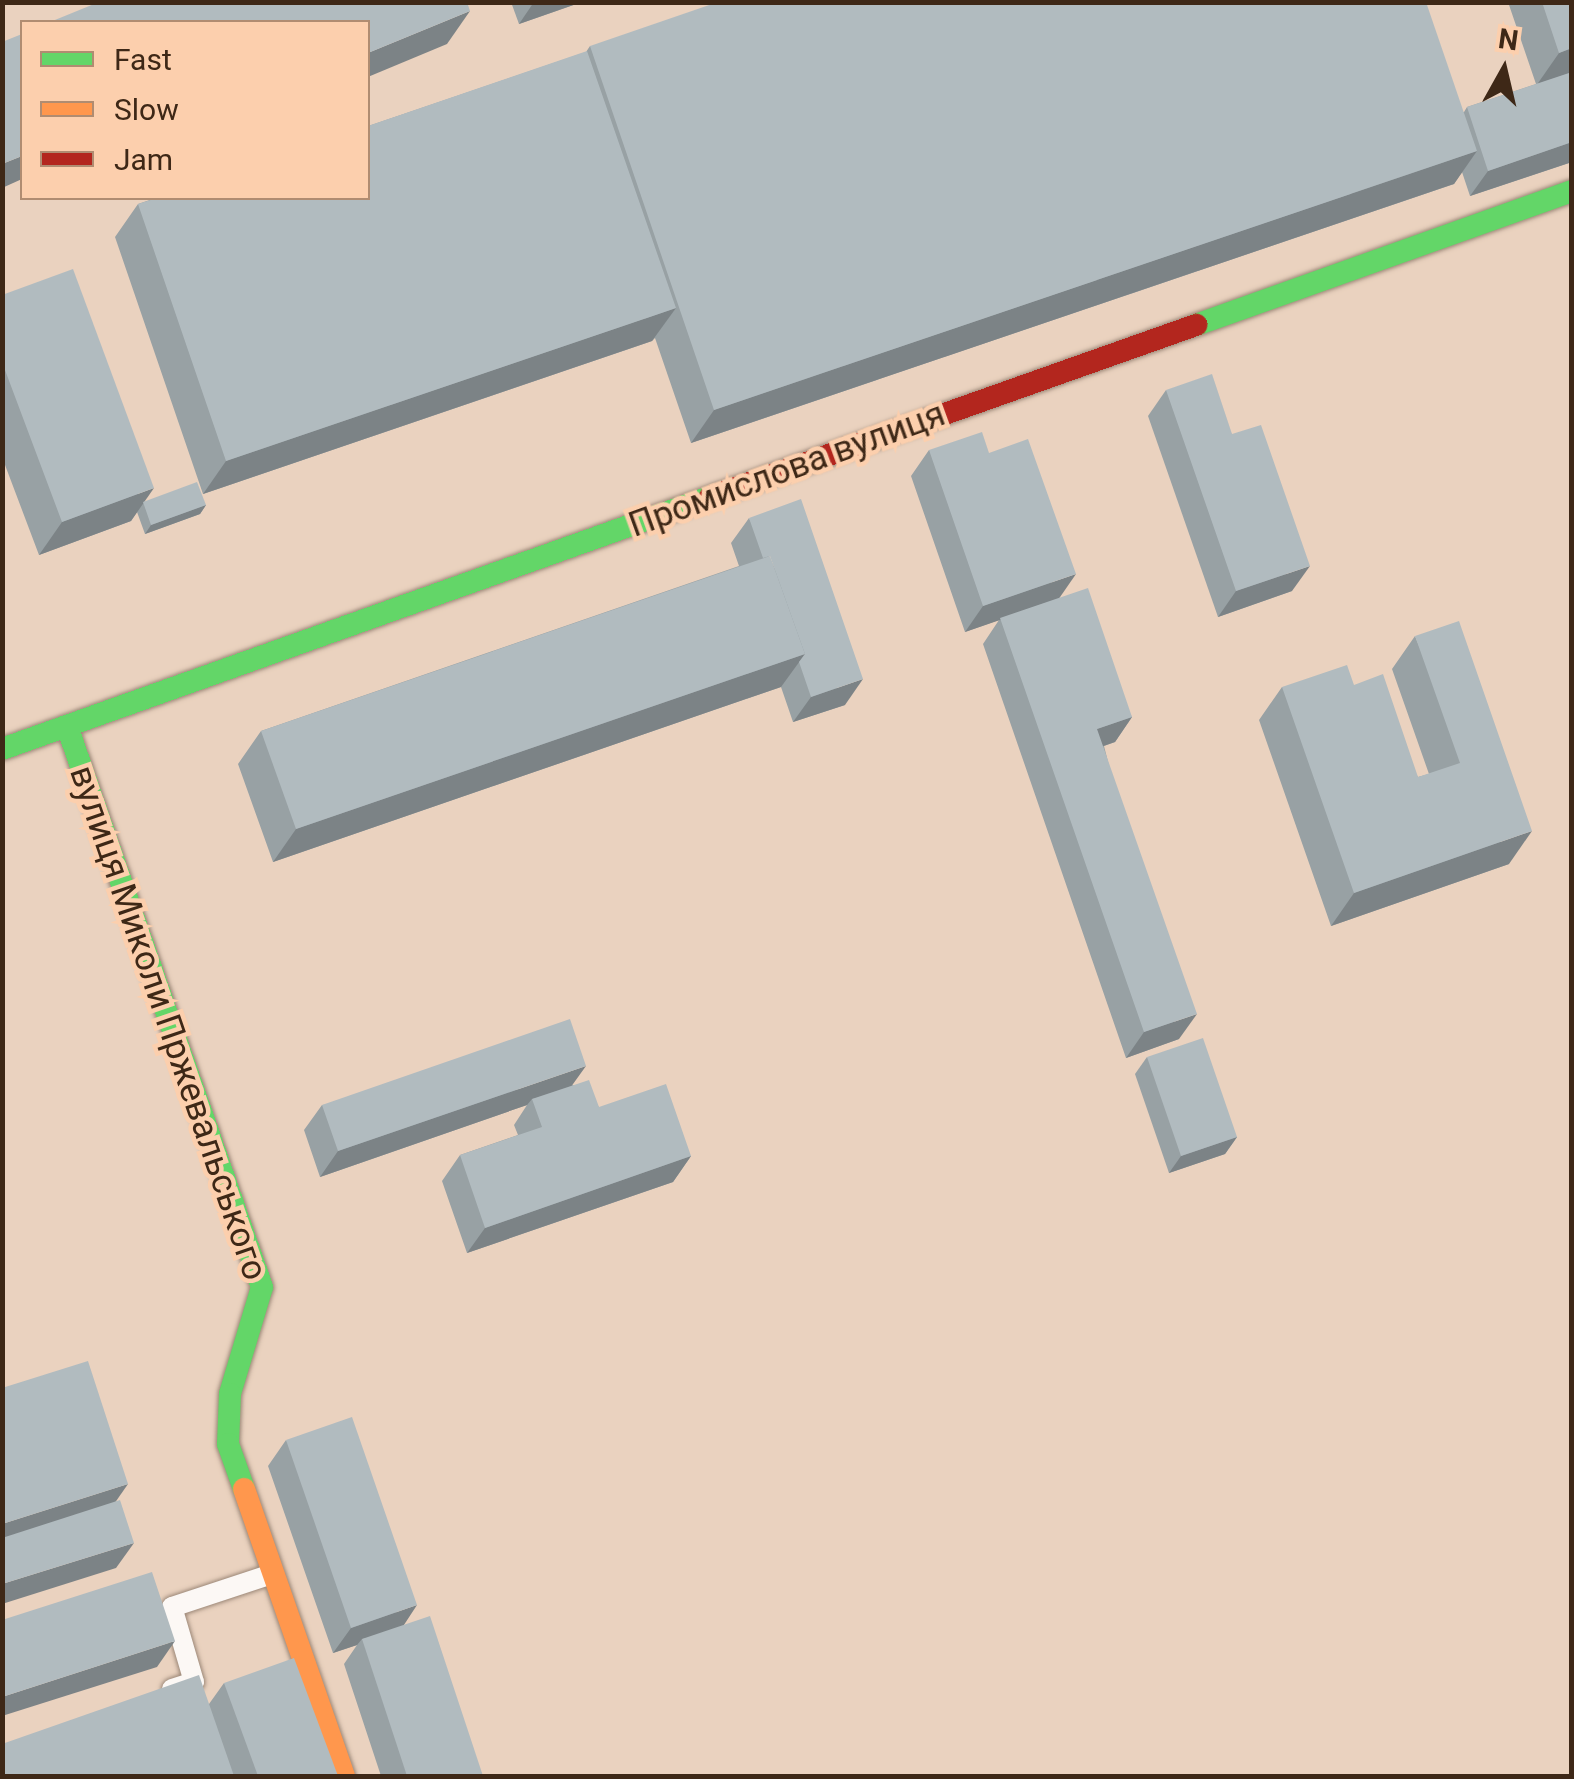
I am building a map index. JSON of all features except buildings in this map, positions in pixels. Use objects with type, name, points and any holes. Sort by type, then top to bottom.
[{"type":"street","name":"Промислова вулиця","points":[[2,748],[1572,190]]},
{"type":"street","name":"вулиця Миколи Пржевальського","points":[[67,726],[262,1287],[230,1394],[228,1444],[269,1575],[344,1776]]},
{"type":"lane","points":[[142,1699],[194,1682],[172,1608],[269,1575]]},
{"type":"traffic: fast","points":[[1196,325],[1572,191]]},
{"type":"traffic: fast","points":[[2,749],[710,497]]},
{"type":"traffic: fast","points":[[67,726],[262,1287],[230,1394],[228,1444],[244,1489]]},
{"type":"traffic: slow","points":[[244,1489],[344,1776]]},
{"type":"traffic: jam","points":[[710,497],[1196,325]]}]
